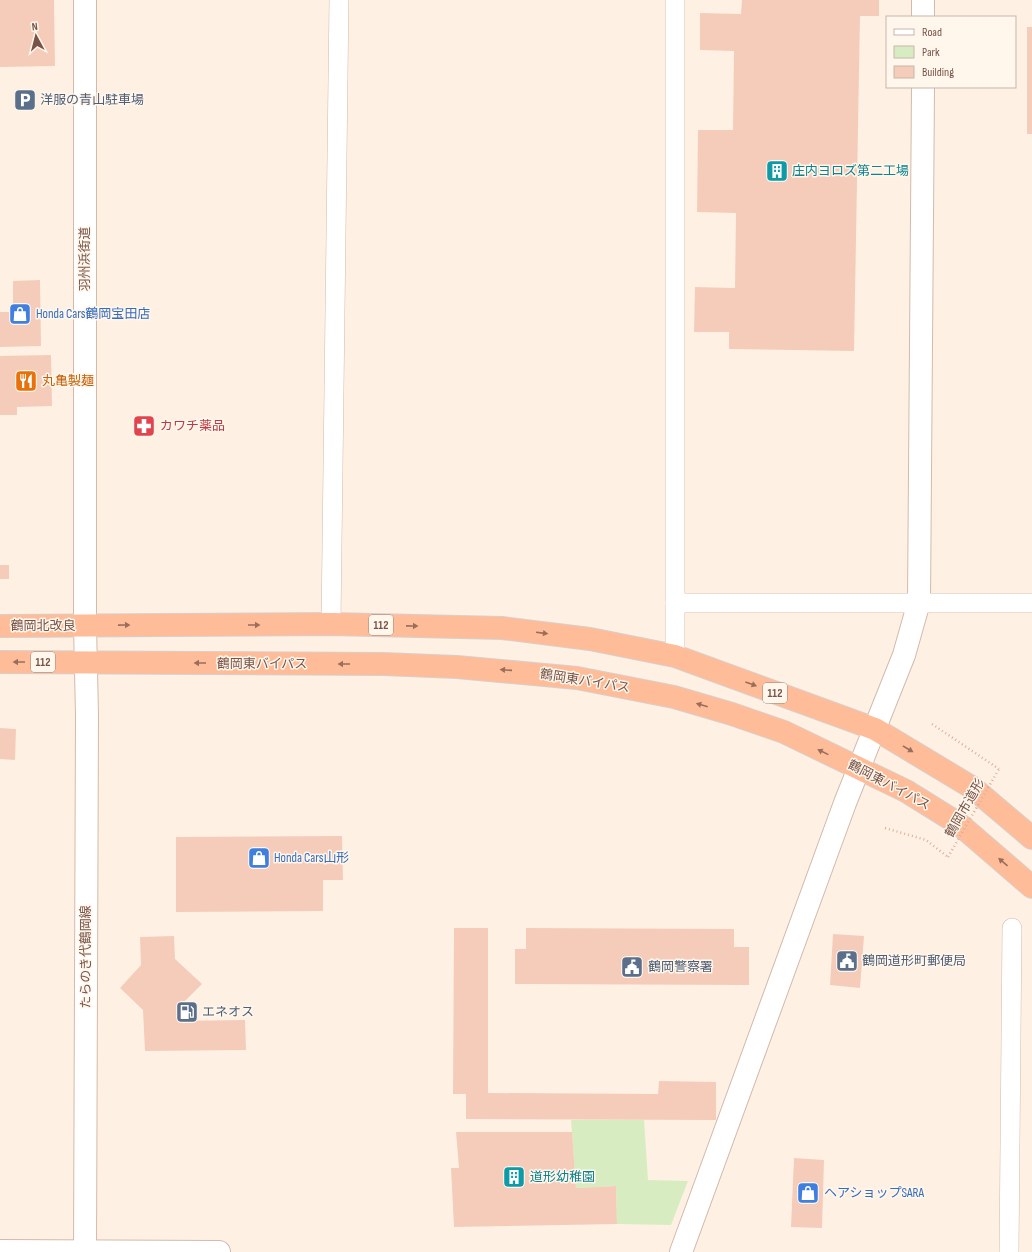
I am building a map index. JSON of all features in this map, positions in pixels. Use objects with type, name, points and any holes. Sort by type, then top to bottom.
[{"type":"highway","name":"112","points":[[85,626],[331,624],[502,628],[590,640],[675,656],[875,729],[973,788],[1032,838]]},
{"type":"highway","name":"鶴岡北改良","points":[[0,626],[85,626]]},
{"type":"highway","name":"112","points":[[0,662],[86,662]]},
{"type":"highway","name":"鶴岡東バイパス","points":[[86,662],[383,664],[516,671],[577,678],[674,697],[732,714],[784,732],[906,791],[959,824],[1032,887]]},
{"type":"street","name":"羽州浜街道","points":[[85,0],[86,662]]},
{"type":"street","points":[[331,624],[339,0]]},
{"type":"street","points":[[675,0],[675,656]]},
{"type":"street","points":[[923,0],[923,16]]},
{"type":"street","points":[[680,1252],[858,769],[904,655],[919,602],[923,88]]},
{"type":"street","points":[[675,603],[1032,603]]},
{"type":"street","name":"たらのき代鶴岡線","points":[[85,1252],[86,662]]},
{"type":"street","points":[[1009,1252],[1012,928]]},
{"type":"street","points":[[0,1251],[219,1252]]},
{"type":"path","name":"鶴岡市道形","points":[[885,828],[926,840],[948,857],[999,769],[932,724]]},
{"type":"green space","points":[[571,1120],[644,1120],[648,1180],[688,1181],[671,1225],[617,1224],[616,1186],[576,1188]]},
{"type":"building","points":[[0,0],[54,0],[55,66],[0,67]]},
{"type":"building","name":"庄内ヨロズ第二工場","points":[[742,0],[879,0],[879,16],[860,16],[854,351],[729,349],[729,332],[694,332],[695,287],[735,288],[736,213],[697,212],[698,130],[733,130],[734,51],[700,50],[700,13],[741,14]]},
{"type":"building","points":[[1027,27],[1032,27],[1032,134],[1027,134]]},
{"type":"building","name":"Honda Cars鶴岡宝田店","points":[[40,280],[41,346],[0,347],[0,312],[13,312],[13,281]]},
{"type":"building","name":"丸亀製麺","points":[[51,355],[52,406],[17,407],[17,415],[0,415],[0,356]]},
{"type":"building","points":[[0,565],[9,565],[9,579],[0,579]]},
{"type":"building","points":[[0,728],[16,729],[15,760],[0,759]]},
{"type":"building","name":"Honda Cars山形","points":[[342,836],[343,880],[323,880],[323,911],[176,912],[176,837]]},
{"type":"building","points":[[454,928],[488,928],[488,1093],[658,1094],[659,1081],[716,1082],[716,1120],[466,1119],[466,1094],[453,1094]]},
{"type":"building","name":"鶴岡警察署","points":[[526,928],[734,929],[734,947],[749,947],[749,985],[515,984],[515,949],[526,949]]},
{"type":"building","points":[[833,934],[864,936],[860,988],[830,985]]},
{"type":"building","points":[[174,936],[175,959],[202,984],[178,1008],[179,1021],[245,1020],[246,1050],[145,1051],[143,1010],[120,988],[141,965],[140,937]]},
{"type":"building","name":"道形幼稚園","points":[[456,1132],[572,1132],[576,1188],[616,1186],[617,1224],[454,1227],[451,1168],[459,1168]]},
{"type":"building","name":"ヘアショップSARA","points":[[794,1158],[824,1160],[822,1228],[791,1227]]},
{"type":"place","name":"洋服の青山駐車場","points":[[25,100]]},
{"type":"place","name":"庄内ヨロズ第二工場","points":[[777,171]]},
{"type":"place","name":"Honda Cars鶴岡宝田店","points":[[20,314]]},
{"type":"place","name":"丸亀製麺","points":[[26,381]]},
{"type":"place","name":"カワチ薬品","points":[[144,426]]},
{"type":"place","name":"Honda Cars山形","points":[[259,858]]},
{"type":"place","name":"鶴岡道形町郵便局","points":[[847,961]]},
{"type":"place","name":"鶴岡警察署","points":[[632,967]]},
{"type":"place","name":"エネオス","points":[[187,1012]]},
{"type":"place","name":"道形幼稚園","points":[[514,1177]]},
{"type":"place","name":"ヘアショップSARA","points":[[808,1193]]}]
